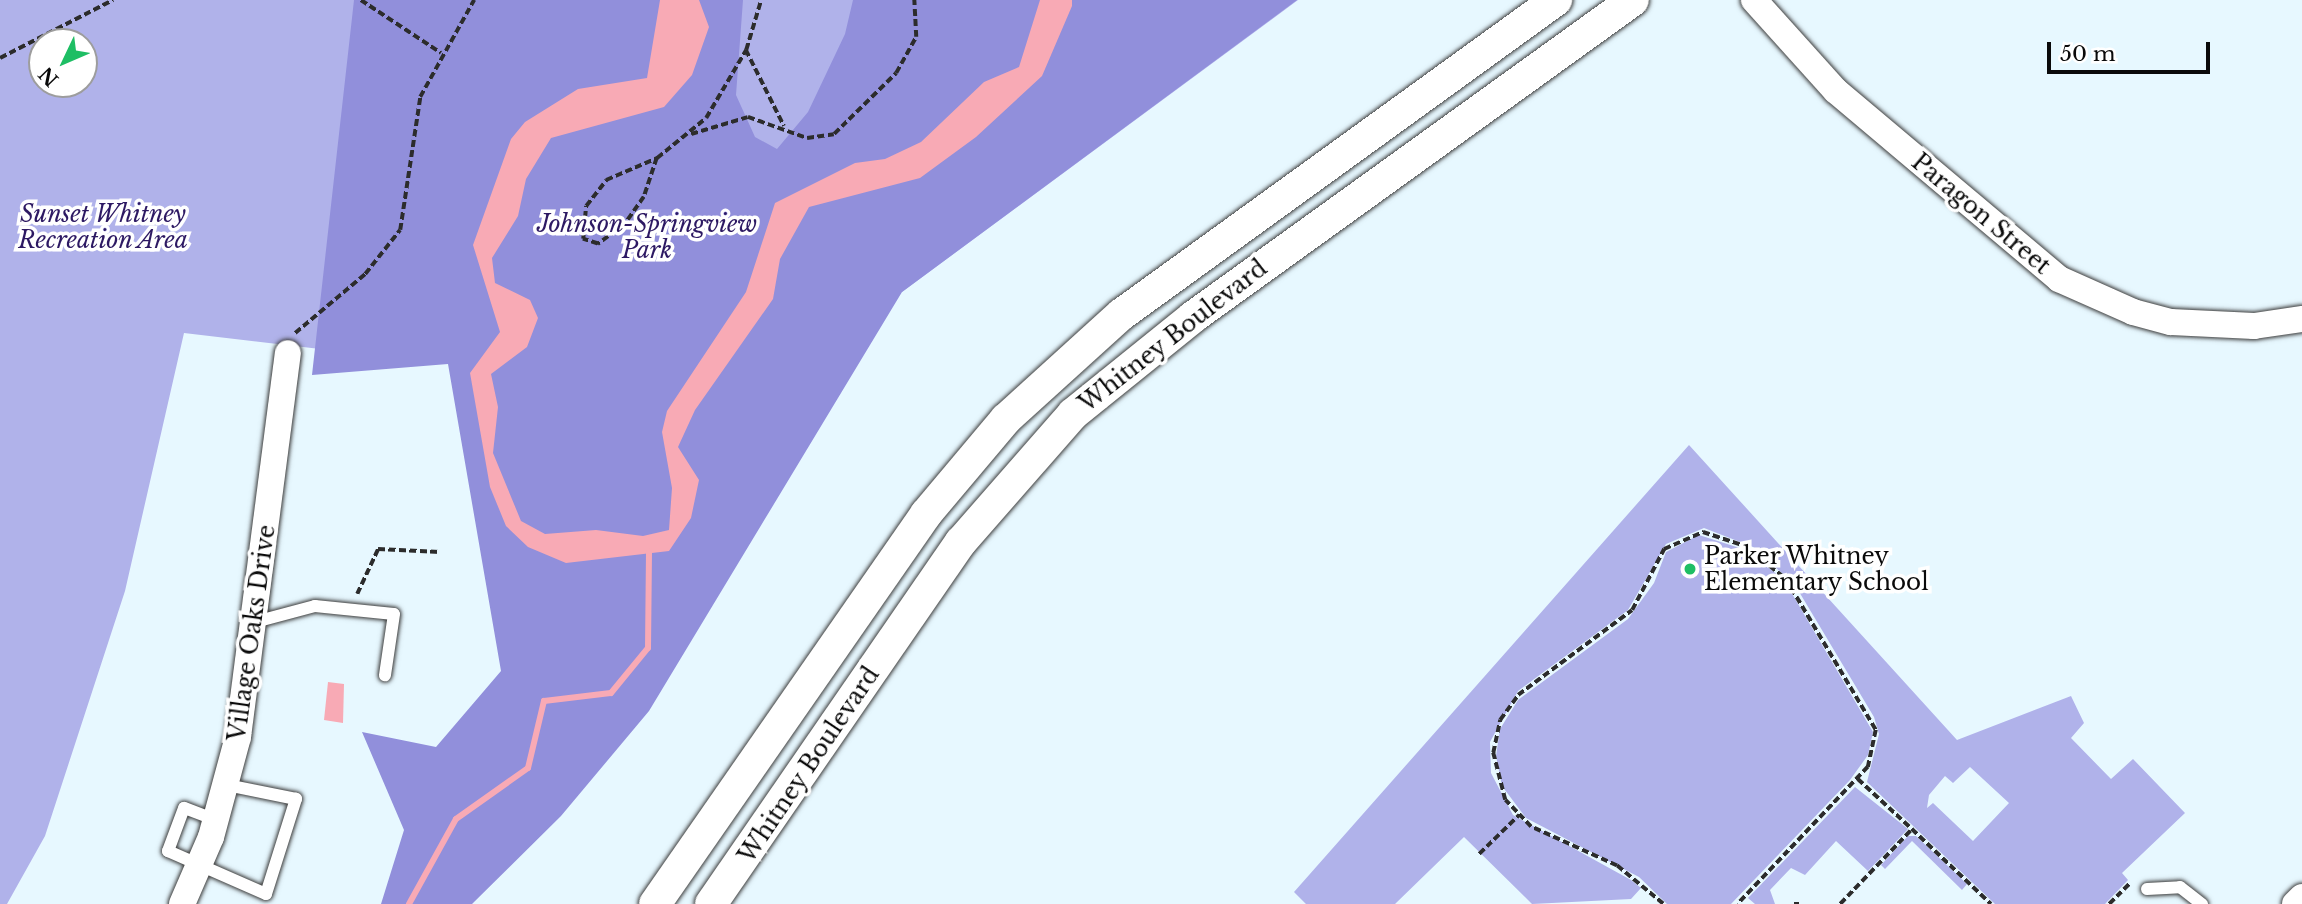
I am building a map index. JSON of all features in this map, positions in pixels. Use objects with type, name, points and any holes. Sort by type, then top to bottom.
[{"type":"street","name":"Whitney Boulevard","points":[[655,904],[926,514],[1006,419],[1122,314],[1556,0]]},
{"type":"street","name":"Whitney Boulevard","points":[[711,904],[961,542],[1064,423],[1193,317],[1633,0]]},
{"type":"street","name":"Paragon Street","points":[[1754,0],[1836,91],[2059,279],[2133,313],[2172,322],[2240,327],[2302,320]]},
{"type":"street","name":"Village Oaks Drive","points":[[182,904],[201,864],[227,785],[255,622],[288,353]]},
{"type":"street","points":[[2295,904],[2302,897]]},
{"type":"lane","points":[[255,622],[315,606],[394,614],[385,675]]},
{"type":"lane","points":[[216,820],[184,808],[168,851],[266,894],[296,799],[227,785]]},
{"type":"lane","points":[[2147,889],[2180,887],[2202,904]]},
{"type":"path","points":[[0,58],[113,0]]},
{"type":"path","points":[[361,0],[441,53]]},
{"type":"path","points":[[288,353],[291,337],[365,274],[400,230],[420,97],[441,53],[474,0]]},
{"type":"path","points":[[686,137],[719,100],[746,50],[761,0]]},
{"type":"path","points":[[657,158],[644,197],[625,224],[598,244],[583,239],[586,206],[606,180],[657,158],[686,137],[724,120],[784,126],[807,138],[834,134],[879,93],[916,37],[914,0]]},
{"type":"path","points":[[746,50],[784,126]]},
{"type":"path","points":[[1663,904],[1627,873],[1519,816],[1492,766],[1507,709],[1536,679],[1632,610],[1664,549],[1703,532],[1758,555],[1808,607],[1876,730],[1868,767],[1742,903]]},
{"type":"path","points":[[352,610],[366,566],[379,550],[440,552]]},
{"type":"path","points":[[1858,779],[1991,904]]},
{"type":"path","points":[[1479,854],[1519,816]]},
{"type":"path","points":[[1840,904],[1912,829]]},
{"type":"green space","name":"Johnson-Springview Park","points":[[0,0],[1298,0],[902,292],[448,364],[184,333],[125,591],[45,836],[7,904],[0,904]]},
{"type":"green space","name":"Johnson-Springview Park","points":[[354,0],[743,0],[736,95],[755,137],[777,149],[808,112],[845,34],[853,0],[1297,0],[902,292],[649,711],[561,816],[472,904],[381,904],[404,830],[362,732],[436,747],[501,671],[448,364],[312,375]]},
{"type":"green space","points":[[1689,445],[1957,740],[2071,696],[2084,723],[2071,738],[2111,779],[2133,759],[2185,813],[2122,873],[2128,880],[2105,904],[1995,904],[1867,782],[1879,734],[1874,717],[1795,585],[1753,547],[1704,528],[1666,544],[1628,610],[1518,691],[1490,742],[1491,773],[1513,815],[1631,880],[1641,888],[1631,899],[1532,904],[1464,837],[1395,904],[1306,904],[1294,892]],"holes":[[[1970,767],[2009,803],[1973,841],[1933,803],[1927,808],[1929,795],[1945,776],[1953,783]]]},
{"type":"green space","points":[[1699,535],[1746,550],[1784,580],[1873,732],[1868,755],[1850,780],[1731,904],[1667,904],[1639,877],[1526,818],[1502,786],[1496,756],[1500,729],[1518,700],[1628,619],[1654,583],[1666,552]]},
{"type":"green space","points":[[1855,787],[1908,829],[1868,871],[1836,841],[1805,875],[1791,868],[1770,890],[1775,904],[1755,904],[1748,898]]},
{"type":"green space","points":[[1908,836],[1916,836],[1967,884],[1962,890],[1912,841],[1885,869],[1881,865]]},
{"type":"shaded area","points":[[660,0],[699,0],[709,27],[692,75],[664,107],[551,138],[526,179],[518,216],[492,258],[495,283],[530,300],[538,318],[527,347],[491,374],[498,407],[493,453],[521,521],[545,534],[596,530],[643,536],[669,530],[672,488],[662,432],[667,411],[746,292],[775,203],[855,163],[885,159],[921,142],[984,82],[1019,67],[1040,0],[1072,0],[1072,6],[1042,76],[976,137],[920,178],[809,207],[780,259],[773,299],[695,410],[678,447],[699,480],[691,518],[669,551],[566,563],[528,547],[506,526],[490,487],[470,373],[500,332],[473,245],[511,139],[525,122],[578,89],[647,78]]},
{"type":"shaded area","points":[[328,682],[344,684],[343,723],[324,720]]},
{"type":"waterway","points":[[409,904],[456,819],[528,768],[544,701],[611,693],[648,648],[649,551]]},
{"type":"place","name":"Parker Whitney Elementary School","points":[[1690,569]]},
{"type":"park label","name":"Sunset Whitney Recreation Area","points":[[103,227]]}]
